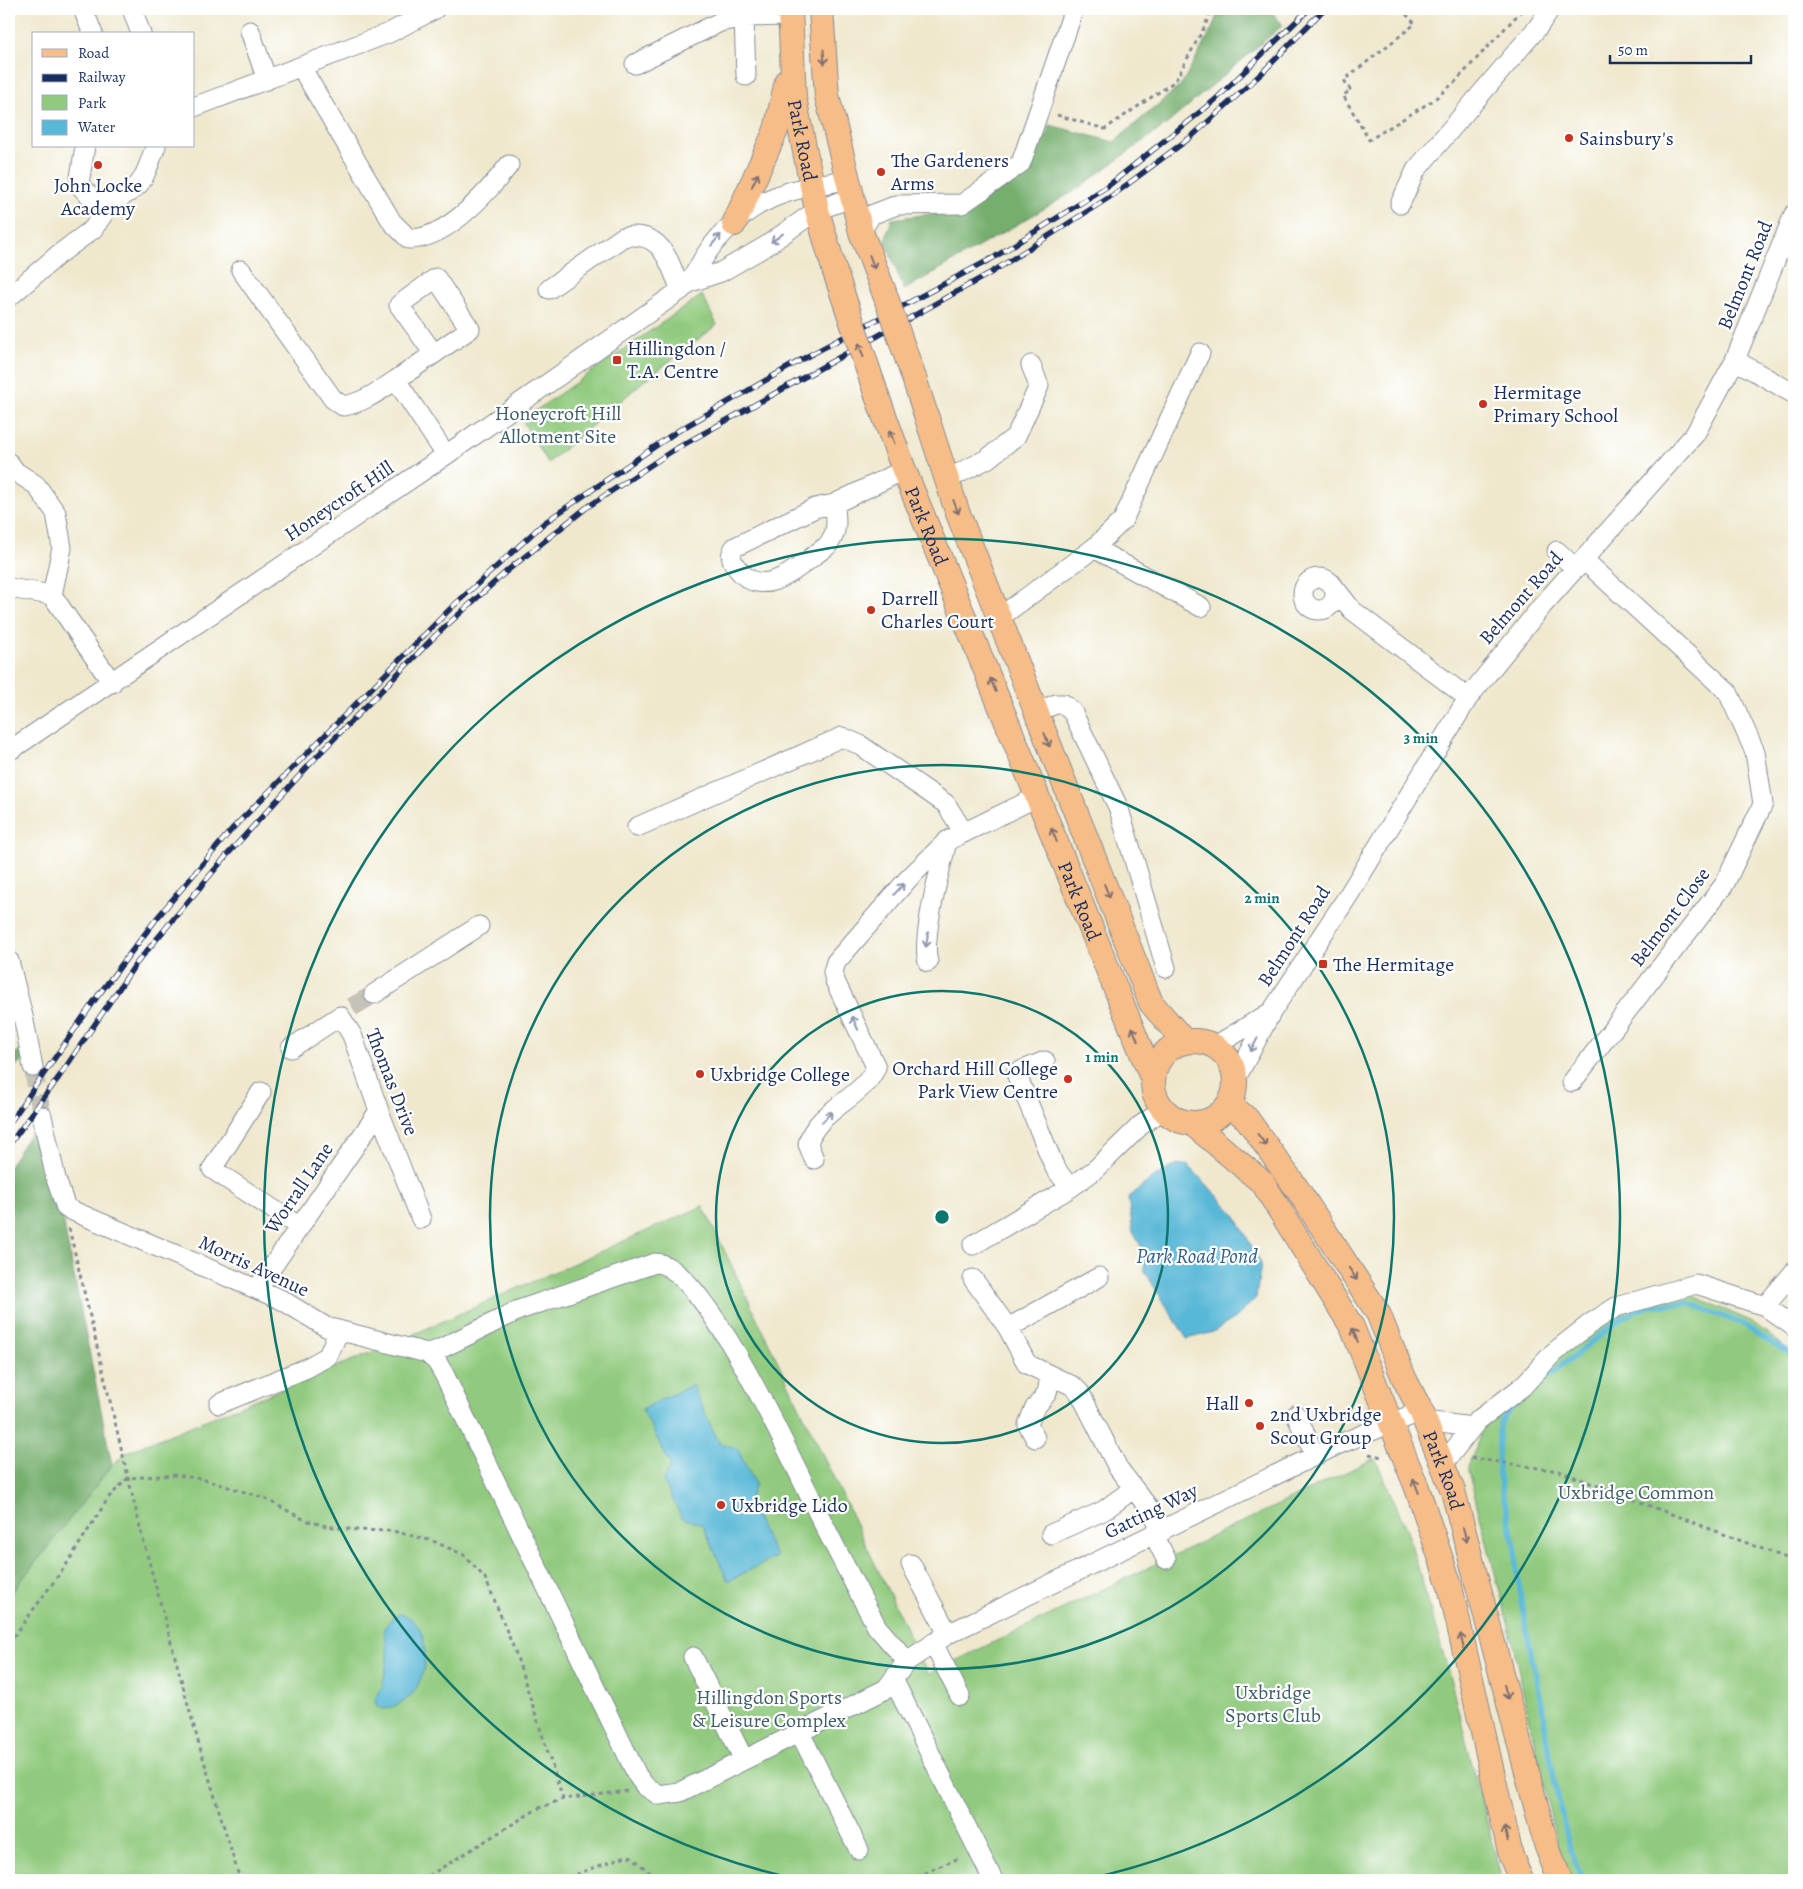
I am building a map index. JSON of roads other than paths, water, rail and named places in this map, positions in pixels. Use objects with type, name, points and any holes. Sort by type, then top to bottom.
[{"type":"main road","name":"Park Road","points":[[821,9],[826,96],[849,189],[861,232],[914,378],[946,480],[1151,1003],[1185,1042]]},
{"type":"main road","name":"Park Road","points":[[791,13],[794,98],[817,210],[834,269],[877,396],[904,470],[1039,796],[1153,1080]]},
{"type":"main road","points":[[734,224],[776,130],[792,60]]},
{"type":"main road","points":[[1196,1041],[1214,1046],[1228,1060],[1235,1080],[1234,1093],[1229,1104],[1212,1119],[1193,1124],[1176,1120],[1163,1110],[1155,1095],[1153,1080],[1157,1064],[1163,1055],[1172,1047],[1185,1042],[1196,1041]]},
{"type":"main road","name":"Park Road","points":[[1229,1104],[1247,1119],[1298,1190],[1378,1313],[1404,1378],[1423,1416],[1453,1490],[1546,1844],[1560,1880]]},
{"type":"main road","name":"Park Road","points":[[1193,1124],[1264,1183],[1352,1327],[1417,1488],[1450,1586],[1511,1856],[1520,1880]]},
{"type":"street","points":[[83,9],[92,32]]},
{"type":"street","points":[[132,9],[136,32]]},
{"type":"street","points":[[195,106],[389,33],[435,9]]},
{"type":"street","points":[[861,232],[871,215],[897,205],[962,204],[1021,164],[1074,9]]},
{"type":"street","points":[[1400,204],[1416,170],[1538,27],[1550,9]]},
{"type":"street","points":[[635,64],[716,15],[744,17],[791,13]]},
{"type":"street","points":[[744,17],[746,76]]},
{"type":"street","points":[[250,31],[267,80]]},
{"type":"street","points":[[301,67],[392,222],[409,239],[418,239],[433,234],[475,204],[508,166]]},
{"type":"street","points":[[85,148],[79,184],[88,196],[102,202],[113,200],[139,184],[155,148]]},
{"type":"street","name":"Honeycroft Hill","points":[[686,286],[706,253],[720,235],[754,207],[782,192],[813,185],[849,189]]},
{"type":"street","name":"Honeycroft Hill","points":[[9,751],[446,455],[686,286],[721,272],[766,246],[849,189]]},
{"type":"street","points":[[9,297],[58,255],[93,229],[113,200]]},
{"type":"street","name":"Belmont Road","points":[[1235,1080],[1272,1011],[1348,896],[1468,698],[1504,650],[1695,434],[1735,360],[1794,214]]},
{"type":"street","points":[[549,289],[623,238],[637,235],[653,240],[662,247],[686,286]]},
{"type":"street","points":[[242,270],[333,399],[342,406],[361,402],[434,354]]},
{"type":"street","points":[[1000,617],[1094,548],[1123,520],[1200,353]]},
{"type":"street","points":[[1735,360],[1794,394]]},
{"type":"street","points":[[946,480],[987,459],[1016,436],[1038,386],[1031,365]]},
{"type":"street","points":[[396,380],[446,455]]},
{"type":"street","points":[[9,463],[16,472],[36,485],[56,513],[62,548],[52,595],[112,683]]},
{"type":"street","points":[[834,504],[836,519],[833,538],[827,546],[777,581],[761,584],[751,581],[737,568],[731,558],[735,547],[815,508],[834,504],[904,470]]},
{"type":"street","points":[[1094,548],[1202,607]]},
{"type":"street","name":"Belmont Close","points":[[1557,551],[1580,564],[1728,692],[1755,752],[1763,804],[1724,884],[1572,1082]]},
{"type":"street","points":[[1352,610],[1321,610],[1311,608],[1305,603],[1303,596],[1305,586],[1313,580],[1320,578],[1326,580],[1352,610],[1468,698]]},
{"type":"street","points":[[1321,610],[1328,608],[1334,601],[1334,587]]},
{"type":"street","points":[[9,588],[52,595]]},
{"type":"street","points":[[1036,712],[1056,704],[1064,704],[1068,706],[1077,721],[1118,808],[1166,968]]},
{"type":"street","points":[[637,827],[842,737],[860,745],[946,804],[964,833]]},
{"type":"street","points":[[814,1159],[808,1144],[814,1131],[832,1112],[870,1080],[876,1067],[835,981],[833,972],[836,962],[908,879],[947,841],[1039,796]]},
{"type":"street","points":[[928,962],[926,948],[937,880],[947,841]]},
{"type":"street","points":[[374,994],[479,926]]},
{"type":"street","points":[[9,961],[33,1067]]},
{"type":"street","points":[[1214,1046],[1272,1011]]},
{"type":"street","name":"Thomas Drive","points":[[291,1048],[346,1012],[378,1111],[421,1219]]},
{"type":"street","points":[[1045,1061],[1016,1073],[1055,1168],[1070,1188]]},
{"type":"street","points":[[261,1092],[212,1169],[300,1227]]},
{"type":"street","points":[[973,1245],[1070,1188],[1096,1170],[1140,1126],[1163,1110]]},
{"type":"street","name":"Worrall Lane","points":[[257,1289],[378,1111]]},
{"type":"street","name":"Morris Avenue","points":[[42,1116],[56,1179],[66,1208],[282,1300],[326,1327],[426,1353]]},
{"type":"street","points":[[655,1263],[662,1263],[673,1268],[700,1297],[746,1369],[877,1627],[907,1662],[886,1689],[800,1733],[668,1796],[656,1795],[645,1786],[637,1775],[445,1376],[437,1362],[426,1353],[438,1350],[519,1310],[655,1263]]},
{"type":"street","points":[[1766,1306],[1794,1272]]},
{"type":"street","points":[[1008,1328],[1099,1277]]},
{"type":"street","points":[[973,1279],[1008,1328],[1027,1364],[1050,1377],[1073,1386],[1080,1393],[1118,1468],[1151,1511],[1166,1559]]},
{"type":"street","points":[[1443,1464],[1472,1427],[1522,1386],[1553,1354],[1591,1323],[1616,1307],[1696,1284],[1766,1306],[1794,1327]]},
{"type":"street","points":[[219,1404],[307,1368],[328,1356],[339,1330]]},
{"type":"street","points":[[1035,1438],[1028,1425],[1034,1409],[1047,1393],[1050,1377]]},
{"type":"street","points":[[1296,1415],[1315,1456]]},
{"type":"street","points":[[1423,1416],[1472,1427]]},
{"type":"street","name":"Gatting Way","points":[[907,1662],[940,1639],[1315,1456],[1391,1422],[1423,1416]]},
{"type":"street","points":[[1051,1534],[1104,1511],[1133,1490]]},
{"type":"street","points":[[911,1564],[960,1696]]},
{"type":"street","points":[[693,1657],[744,1760]]},
{"type":"street","points":[[894,1681],[993,1880]]},
{"type":"street","points":[[800,1733],[859,1850]]},
{"type":"water","name":"Park Road Pond","points":[[1177,1164],[1189,1166],[1234,1213],[1261,1264],[1256,1298],[1237,1317],[1213,1332],[1187,1339],[1145,1272],[1143,1250],[1133,1232],[1128,1198],[1151,1179]]},
{"type":"water","points":[[692,1385],[719,1443],[737,1448],[755,1484],[748,1502],[776,1557],[728,1581],[702,1524],[682,1518],[663,1480],[671,1466],[642,1409]]},
{"type":"water","points":[[401,1614],[411,1619],[419,1627],[425,1651],[424,1665],[416,1689],[409,1697],[385,1709],[377,1707],[375,1701],[382,1686],[387,1663],[387,1645],[384,1628],[392,1618]]},
{"type":"waterway","points":[[1531,1390],[1623,1317],[1649,1306],[1689,1303],[1743,1324],[1761,1337],[1794,1354]]},
{"type":"waterway","points":[[1518,1400],[1503,1418],[1499,1430],[1498,1472],[1514,1543],[1522,1607],[1554,1778],[1569,1846],[1583,1880]]},
{"type":"tunnel","points":[[352,1007],[374,994]]},
{"type":"tunnel","points":[[33,1067],[42,1116]]},
{"type":"railway","points":[[9,1124],[97,997],[157,918],[232,829],[450,609],[544,523],[676,432],[808,356],[993,258],[1108,186],[1215,100],[1309,9]]},
{"type":"railway","points":[[9,1145],[59,1077],[135,965],[227,855],[321,752],[436,635],[508,570],[586,508],[672,451],[992,272],[1113,195],[1191,137],[1262,73],[1324,9]]},
{"type":"place","name":"Sainsbury's","points":[[1569,138]]},
{"type":"place","name":"John Locke Academy","points":[[98,165]]},
{"type":"place","name":"The Gardeners Arms","points":[[881,172]]},
{"type":"place","name":"Hillingdon / T.A. Centre","points":[[617,360]]},
{"type":"place","name":"Hermitage Primary School","points":[[1483,404]]},
{"type":"place","name":"Darrell Charles Court","points":[[871,610]]},
{"type":"place","name":"The Hermitage","points":[[1323,964]]},
{"type":"place","name":"Uxbridge College","points":[[700,1074]]},
{"type":"place","name":"Orchard Hill College Park View Centre","points":[[1068,1079]]},
{"type":"place","name":"Hall","points":[[1249,1403]]},
{"type":"place","name":"2nd Uxbridge Scout Group","points":[[1260,1426]]},
{"type":"place","name":"Uxbridge Lido","points":[[721,1505]]},
{"type":"park label","name":"Honeycroft Hill Allotment Site","points":[[558,424]]},
{"type":"park label","name":"Uxbridge Common","points":[[1636,1492]]},
{"type":"park label","name":"Uxbridge Sports Club","points":[[1273,1704]]},
{"type":"park label","name":"Hillingdon Sports & Leisure Complex","points":[[769,1708]]}]
